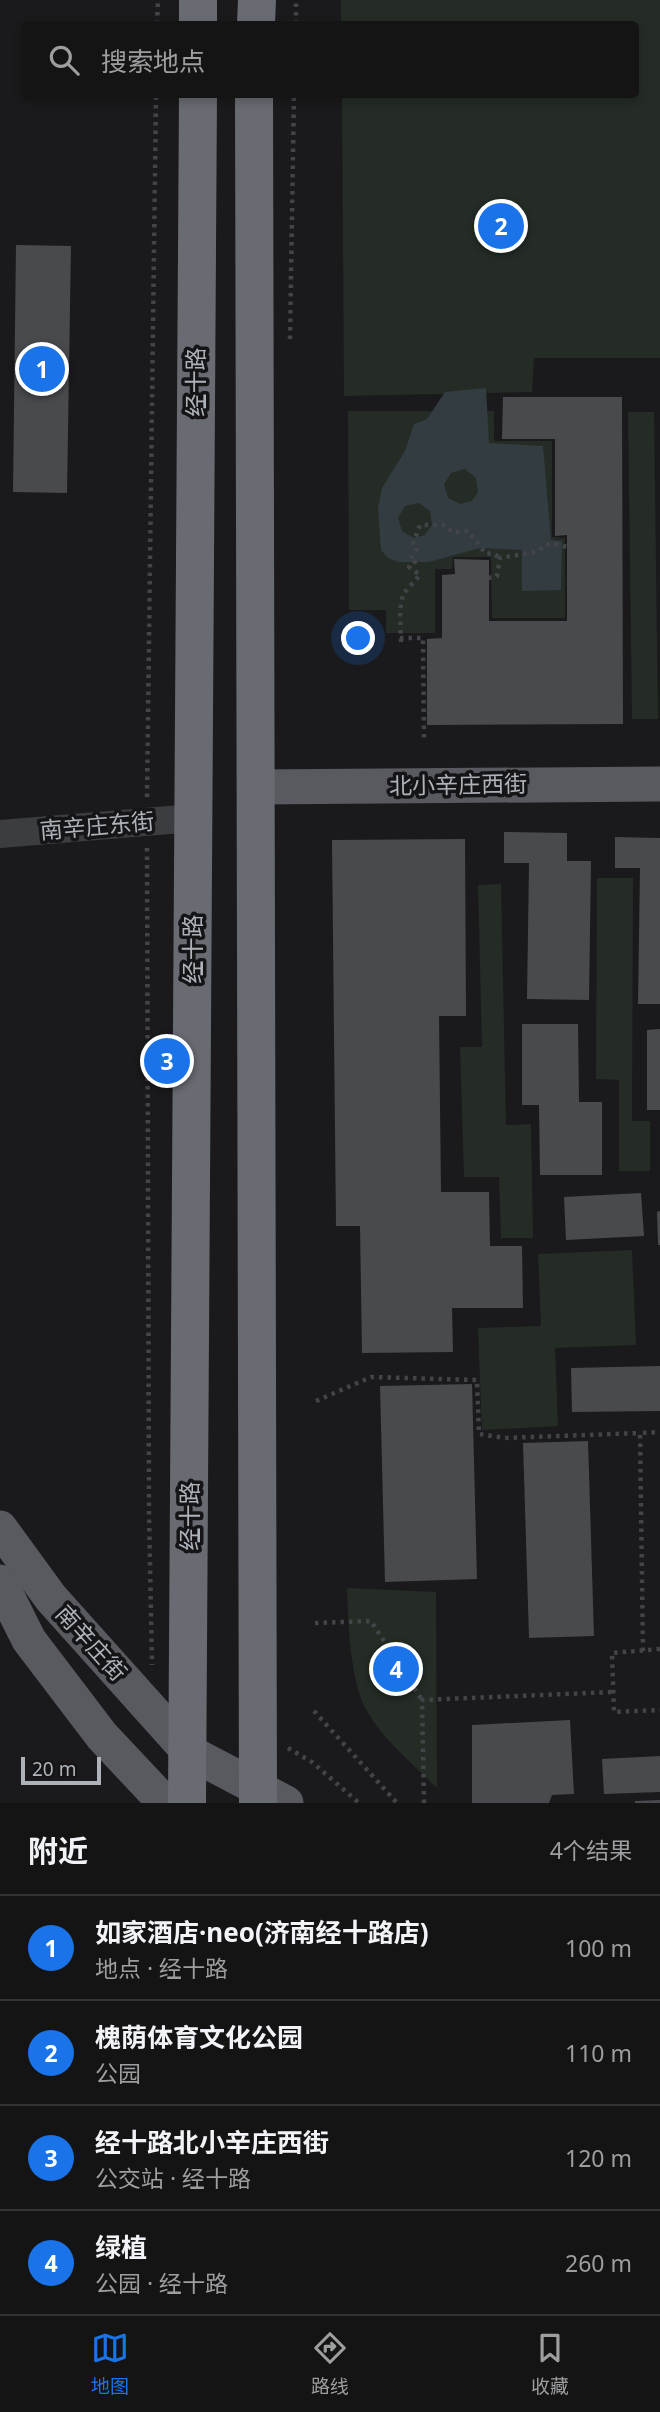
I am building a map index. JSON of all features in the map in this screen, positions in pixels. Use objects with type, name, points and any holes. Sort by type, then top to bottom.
[{"type":"highway","points":[[198,0],[198,21]]},
{"type":"highway","points":[[256,21],[257,0]]},
{"type":"highway","name":"经十路","points":[[187,1803],[198,98]]},
{"type":"highway","points":[[254,98],[257,787],[267,1797]]},
{"type":"main road","name":"北小辛庄西街","points":[[257,787],[660,783]]},
{"type":"main road","name":"南辛庄街","points":[[0,1528],[51,1598],[188,1752]]},
{"type":"main road","name":"南辛庄街","points":[[0,1583],[29,1640],[102,1736],[165,1803]]},
{"type":"main road","points":[[188,1752],[267,1797]]},
{"type":"street","name":"南辛庄东街","points":[[0,834],[194,818]]},
{"type":"path","points":[[157,21],[158,0]]},
{"type":"path","points":[[296,0],[296,21]]},
{"type":"path","points":[[153,1712],[148,1498],[147,822],[156,98]]},
{"type":"path","points":[[424,737],[423,638],[400,640],[403,594],[420,575],[409,567],[415,562],[410,559],[417,549],[413,544],[420,526],[444,525],[452,532],[468,531],[482,550],[500,558],[535,552],[551,544],[564,547]]},
{"type":"path","points":[[488,578],[497,576],[500,558]]},
{"type":"path","points":[[317,1401],[371,1377],[477,1380],[479,1434],[505,1438],[660,1432]]},
{"type":"path","points":[[640,1433],[643,1651]]},
{"type":"path","points":[[315,1623],[371,1621],[422,1700],[424,1803]]},
{"type":"path","points":[[660,1650],[612,1653],[614,1712],[660,1710]]},
{"type":"path","points":[[422,1700],[613,1692]]},
{"type":"path","points":[[314,1711],[397,1803]]},
{"type":"path","points":[[285,1746],[312,1762],[359,1803]]},
{"type":"shaded area","points":[[341,0],[660,0],[660,358],[534,358],[532,392],[344,396],[342,98],[639,98],[639,21],[341,21]]},
{"type":"shaded area","points":[[486,388],[489,443],[543,446],[551,540],[562,541],[561,590],[522,591],[522,550],[480,548],[429,562],[398,562],[388,558],[381,550],[378,508],[382,488],[405,451],[414,424],[427,419],[445,392]],"holes":[[[465,469],[476,478],[478,492],[472,501],[460,504],[448,498],[444,484],[451,473]],[[419,503],[430,511],[432,525],[425,535],[414,538],[402,531],[398,518],[405,506]]]},
{"type":"shaded area","points":[[348,411],[494,411],[494,441],[552,441],[552,537],[565,538],[565,618],[492,618],[491,557],[453,557],[452,569],[435,569],[435,633],[386,633],[386,610],[349,610]]},
{"type":"shaded area","points":[[628,412],[654,412],[658,719],[632,719]]},
{"type":"shaded area","points":[[597,878],[633,878],[632,1121],[650,1121],[650,1171],[619,1171],[619,1080],[596,1079]]},
{"type":"shaded area","points":[[501,884],[506,1125],[531,1124],[533,1238],[501,1238],[499,1177],[464,1177],[460,1047],[482,1047],[478,885]]},
{"type":"shaded area","points":[[632,1250],[636,1345],[555,1348],[558,1426],[482,1430],[478,1328],[541,1326],[538,1254]]},
{"type":"shaded area","points":[[347,1588],[436,1592],[437,1788],[385,1737],[362,1701],[352,1661]]},
{"type":"building","points":[[16,245],[71,246],[67,493],[13,492]]},
{"type":"building","points":[[503,397],[622,397],[623,724],[427,725],[427,639],[442,638],[442,575],[455,574],[454,559],[489,560],[489,621],[567,621],[567,535],[555,536],[555,439],[502,439]]},
{"type":"building","points":[[504,832],[567,833],[567,861],[591,861],[589,1000],[527,999],[529,863],[504,863]]},
{"type":"building","points":[[615,837],[660,838],[660,1004],[638,1004],[640,868],[615,868]]},
{"type":"building","points":[[465,839],[466,1016],[439,1016],[441,1192],[489,1192],[490,1246],[522,1246],[523,1308],[452,1308],[453,1352],[362,1353],[360,1226],[336,1226],[332,840]]},
{"type":"building","points":[[522,1024],[578,1024],[579,1102],[602,1102],[602,1175],[540,1175],[539,1105],[522,1105]]},
{"type":"building","points":[[660,1029],[660,1110],[647,1110],[647,1030]]},
{"type":"building","points":[[641,1193],[644,1236],[566,1240],[564,1197]]},
{"type":"building","points":[[660,1211],[660,1245],[658,1245],[657,1212]]},
{"type":"building","points":[[660,1366],[660,1411],[572,1412],[571,1368]]},
{"type":"building","points":[[472,1384],[477,1579],[385,1582],[380,1386]]},
{"type":"building","points":[[588,1441],[594,1636],[529,1638],[523,1443]]},
{"type":"building","points":[[570,1720],[574,1794],[552,1795],[549,1803],[472,1803],[472,1725]]},
{"type":"building","points":[[660,1756],[660,1792],[604,1794],[602,1759]]},
{"type":"building","points":[[660,1800],[660,1803],[635,1803],[635,1801]]},
{"type":"place","name":"槐荫体育文化公园","points":[[501,226]]},
{"type":"place","name":"如家酒店·neo(济南经十路店)","points":[[42,369]]},
{"type":"place","name":"经十路北小辛庄西街","points":[[167,1061]]},
{"type":"place","name":"绿植","points":[[396,1669]]}]
